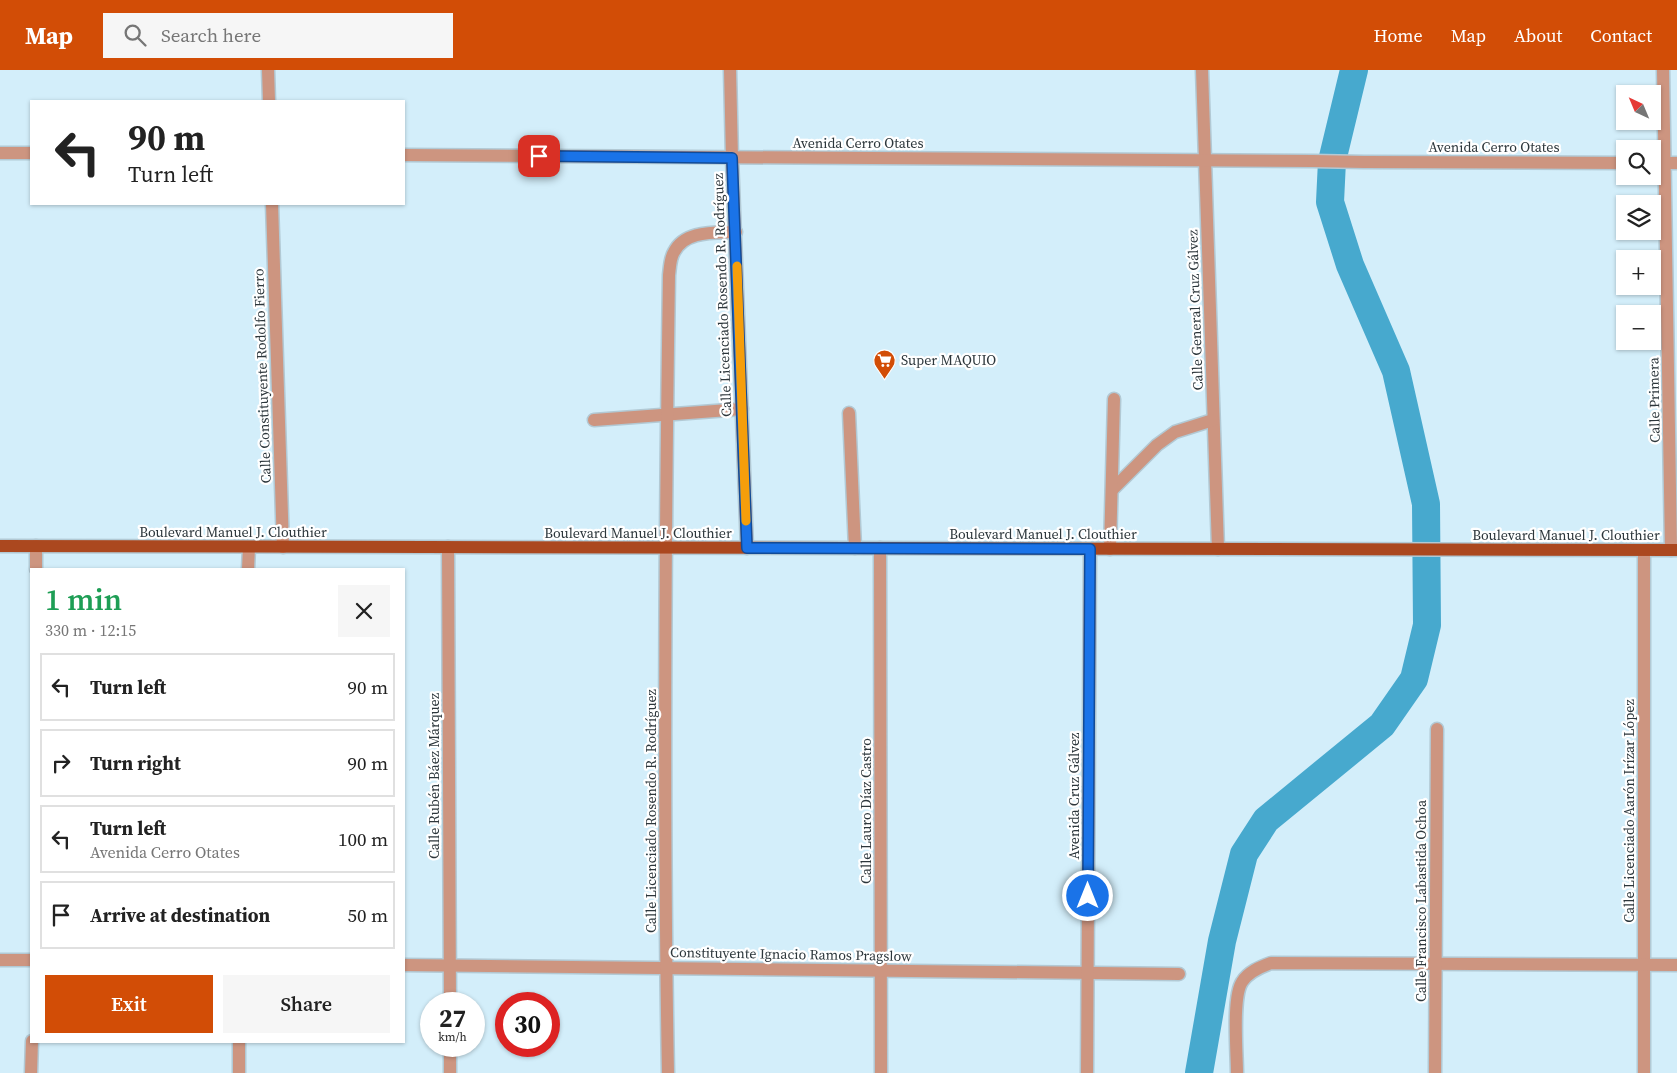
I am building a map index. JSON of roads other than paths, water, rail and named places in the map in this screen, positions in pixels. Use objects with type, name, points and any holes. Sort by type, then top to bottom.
[{"type":"main road","name":"Boulevard Manuel J. Clouthier","points":[[0,546],[1674,550]]},
{"type":"street","points":[[268,70],[269,100]]},
{"type":"street","name":"Calle Licenciado Rosendo R. Rodríguez","points":[[730,70],[747,548]]},
{"type":"street","name":"Calle General Cruz Gálvez","points":[[1202,70],[1218,549]]},
{"type":"street","name":"Calle Primera","points":[[1663,70],[1674,550]]},
{"type":"street","points":[[0,153],[30,153]]},
{"type":"street","name":"Avenida Cerro Otates","points":[[405,155],[1616,162]]},
{"type":"street","name":"Calle Constituyente Rodolfo Fierro","points":[[272,205],[283,547]]},
{"type":"street","name":"Calle Licenciado Rosendo R. Rodríguez","points":[[668,1073],[665,548],[669,275],[673,253],[681,241],[694,235],[736,232]]},
{"type":"street","points":[[1110,549],[1114,399]]},
{"type":"street","points":[[594,420],[742,410]]},
{"type":"street","points":[[849,413],[855,548]]},
{"type":"street","points":[[1112,490],[1157,445],[1175,432],[1213,420]]},
{"type":"street","points":[[36,546],[36,568]]},
{"type":"street","points":[[248,547],[248,568]]},
{"type":"street","name":"Calle Rubén Báez Márquez","points":[[448,547],[450,992]]},
{"type":"street","name":"Calle Lauro Díaz Castro","points":[[880,548],[881,1073]]},
{"type":"street","name":"Avenida Cruz Gálvez","points":[[1088,1073],[1090,549]]},
{"type":"street","name":"Calle Licenciado Aarón Irízar López","points":[[1644,550],[1644,1073]]},
{"type":"street","name":"Calle Francisco Labastida Ochoa","points":[[1435,1073],[1438,729]]},
{"type":"street","points":[[0,960],[30,960]]},
{"type":"street","points":[[1237,1073],[1237,1000],[1239,987],[1250,974],[1271,963],[1677,965]]},
{"type":"street","name":"Constituyente Ignacio Ramos Pragslow","points":[[405,965],[1179,974]]},
{"type":"street","points":[[31,1073],[32,1043]]},
{"type":"street","points":[[239,1043],[239,1073]]},
{"type":"street","points":[[450,1057],[450,1073]]},
{"type":"waterway","points":[[1199,1073],[1222,941],[1244,854],[1266,820],[1382,725],[1414,679],[1427,625],[1426,504],[1396,371],[1350,265],[1330,202],[1332,161],[1354,70]]},
{"type":"place","name":"Super MAQUIO","points":[[885,379]]}]
